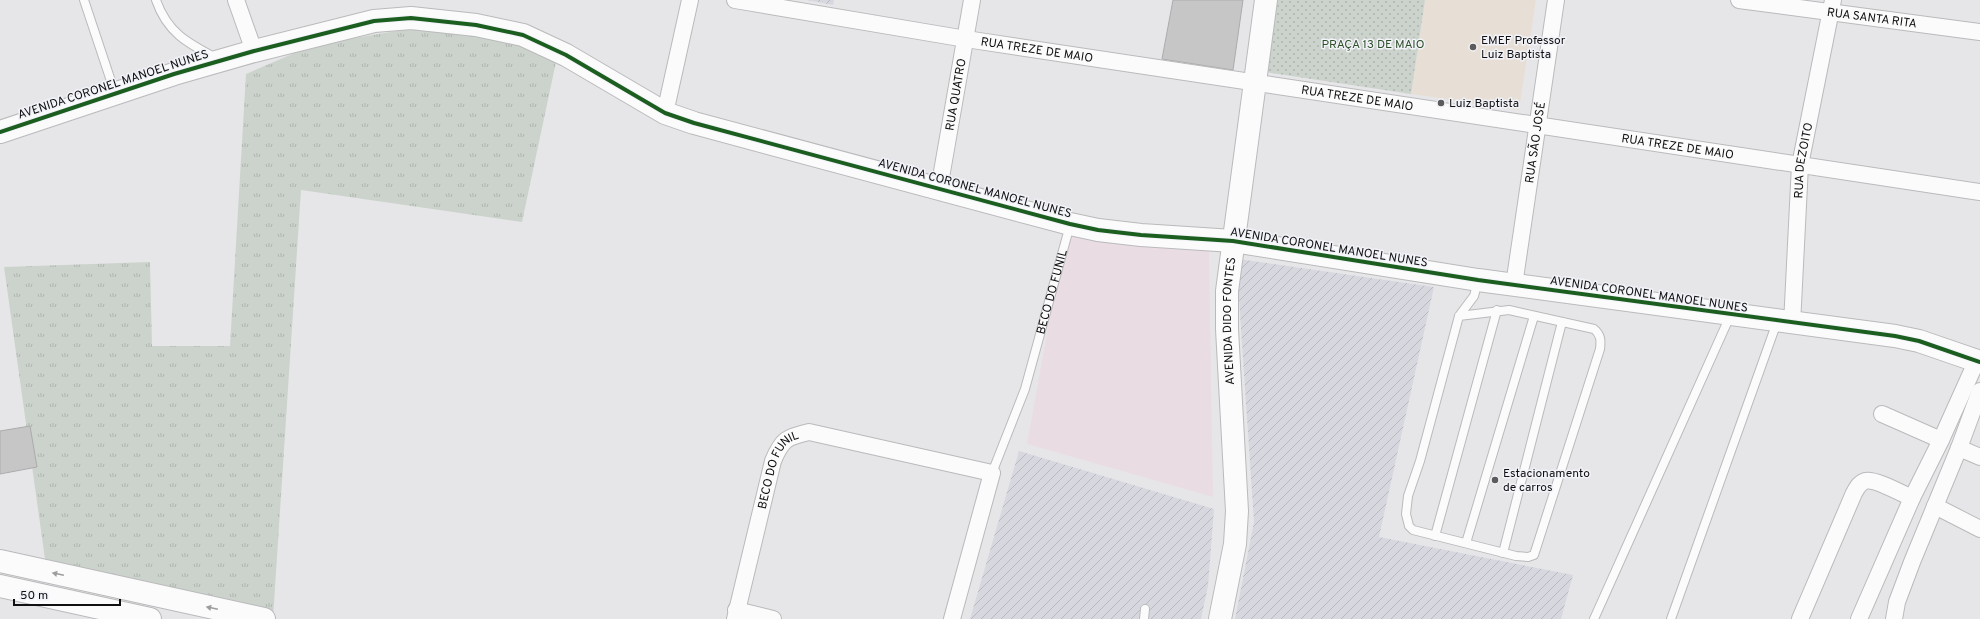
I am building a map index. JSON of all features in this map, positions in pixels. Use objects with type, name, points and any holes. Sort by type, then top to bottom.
[{"type":"street","points":[[236,0],[254,50]]},
{"type":"street","points":[[665,113],[690,0]]},
{"type":"street","name":"RUA TREZE DE MAIO","points":[[735,0],[966,39],[1980,192]]},
{"type":"street","name":"RUA QUATRO","points":[[939,189],[972,0]]},
{"type":"street","name":"AVENIDA DIDO FONTES","points":[[1220,619],[1235,544],[1237,511],[1227,329],[1227,291],[1266,0]]},
{"type":"street","name":"RUA SÃO JOSÉ","points":[[1514,285],[1556,0]]},
{"type":"street","name":"RUA SANTA RITA","points":[[1739,0],[1832,6],[1980,32]]},
{"type":"street","name":"RUA DEZOITO","points":[[1785,322],[1800,165],[1832,6]]},
{"type":"street","name":"AVENIDA CORONEL MANOEL NUNES","points":[[0,132],[254,50],[374,21],[411,9],[523,35],[566,55],[665,113],[694,123],[1070,224],[1098,230],[1141,235],[1233,241],[1478,280],[1919,341],[1979,361]]},
{"type":"street","points":[[1859,619],[1912,498],[1979,361]]},
{"type":"street","points":[[1894,619],[1902,588],[1959,448],[1980,391]]},
{"type":"street","points":[[1882,414],[1941,440]]},
{"type":"street","name":"BECO DO FUNIL","points":[[773,619],[736,614],[773,461],[778,448],[786,438],[809,432],[992,473],[952,619]]},
{"type":"street","points":[[1959,448],[1980,457]]},
{"type":"street","points":[[1800,619],[1854,493],[1860,484],[1866,481],[1875,482],[1912,498]]},
{"type":"street","points":[[1935,506],[1980,529]]},
{"type":"street","points":[[0,561],[264,619]]},
{"type":"street","points":[[0,586],[150,619]]},
{"type":"lane","points":[[84,0],[115,94]]},
{"type":"lane","points":[[156,0],[161,16],[178,36],[193,46],[221,60]]},
{"type":"lane","name":"BECO DO FUNIL","points":[[992,473],[1025,388],[1070,224]]},
{"type":"lane","points":[[1459,316],[1497,310],[1509,310],[1594,329],[1601,338],[1600,348],[1534,556],[1528,557],[1503,553],[1413,530],[1409,526],[1406,514],[1408,496],[1420,461],[1459,316],[1474,296],[1478,280]]},
{"type":"lane","points":[[1435,536],[1497,310]]},
{"type":"lane","points":[[1594,619],[1731,315]]},
{"type":"lane","points":[[1466,544],[1534,316]]},
{"type":"lane","points":[[1503,553],[1562,322]]},
{"type":"lane","points":[[1671,619],[1785,322]]},
{"type":"lane","points":[[1144,609],[1144,619]]},
{"type":"shaded area","points":[[807,0],[834,0],[833,5]]},
{"type":"shaded area","name":"EMEF Professor Luiz Baptista","points":[[1425,0],[1536,0],[1519,110],[1411,94]]},
{"type":"shaded area","points":[[1065,234],[1209,251],[1213,497],[1027,444]]},
{"type":"shaded area","points":[[1238,259],[1434,287],[1379,537],[1573,575],[1561,619],[1235,619],[1254,522],[1239,299]]},
{"type":"shaded area","points":[[1019,451],[1214,509],[1208,586],[1201,619],[970,619]]},
{"type":"green space","name":"PRAÇA 13 DE MAIO","points":[[1276,0],[1425,0],[1411,94],[1265,72]]},
{"type":"green space","points":[[408,29],[502,38],[556,62],[522,222],[301,190],[273,618],[46,566],[4,267],[150,262],[152,346],[230,346],[246,74],[313,45]]},
{"type":"building","points":[[1173,0],[1243,0],[1233,70],[1162,59]]},
{"type":"building","points":[[30,426],[37,467],[0,474],[0,431]]},
{"type":"cycle path","points":[[0,132],[174,74],[254,51],[374,21],[411,18],[476,25],[523,35],[566,55],[665,113],[694,123],[1070,224],[1098,230],[1141,235],[1233,241],[1478,280],[1895,336],[1919,341],[1980,362]]},
{"type":"place","name":"EMEF Professor Luiz Baptista","points":[[1473,47]]},
{"type":"place","name":"Luiz Baptista","points":[[1441,103]]},
{"type":"place","name":"Estacionamento de carros","points":[[1495,480]]}]
